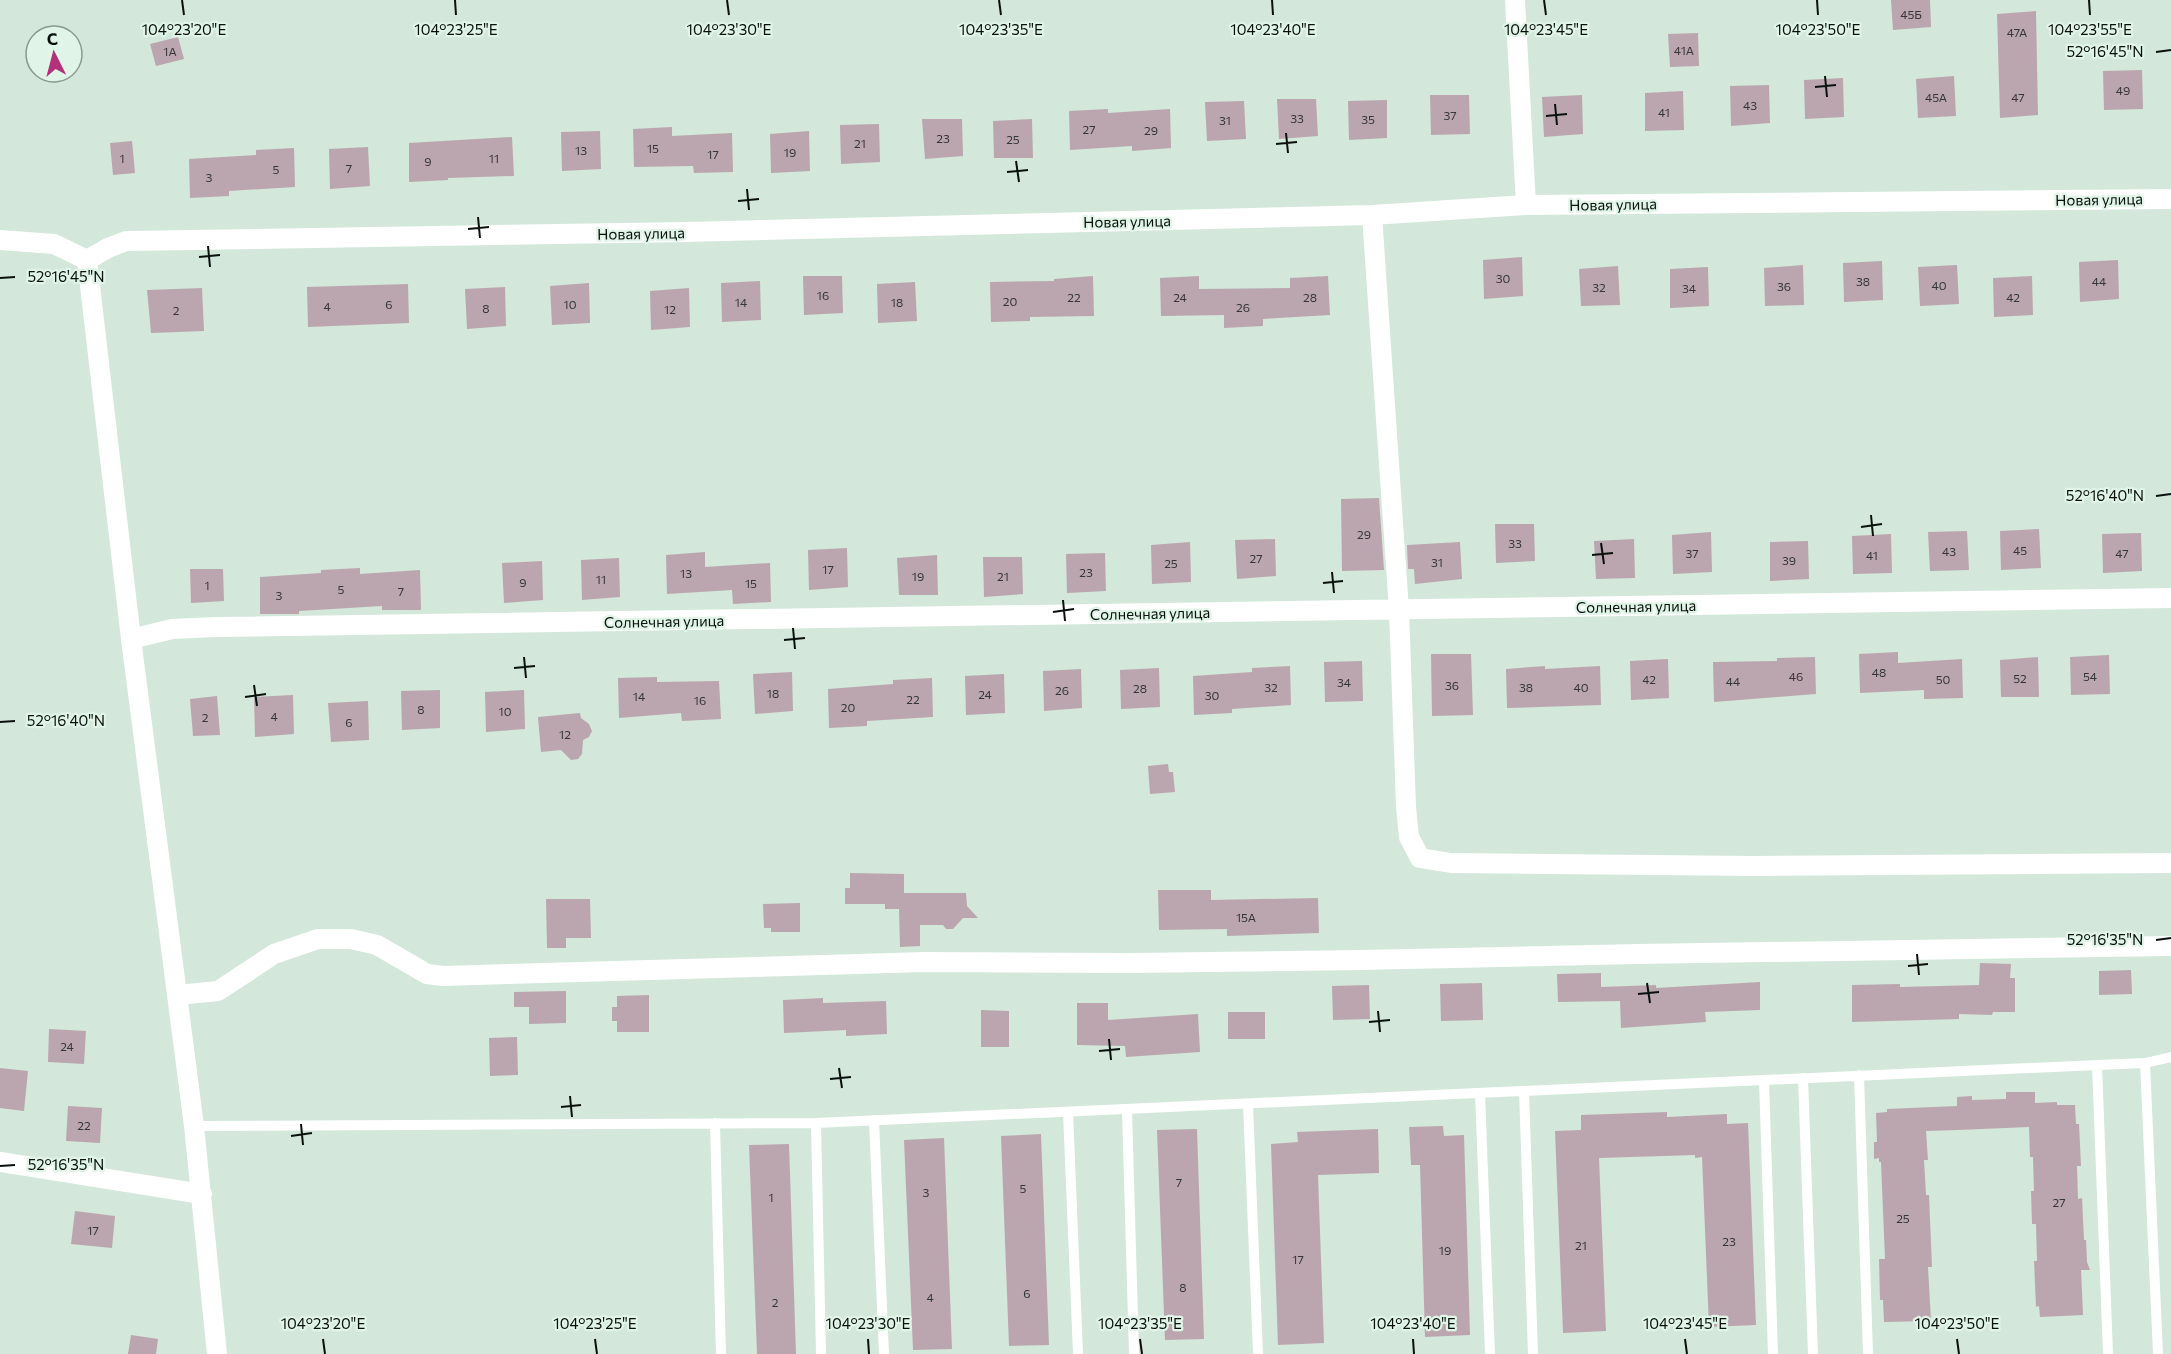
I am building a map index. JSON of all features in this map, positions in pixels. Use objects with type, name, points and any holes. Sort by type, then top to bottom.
[{"type":"street","points":[[1515,0],[1526,205]]},
{"type":"street","name":"Новая улица","points":[[87,260],[108,248],[126,242],[686,232],[1372,215],[1526,205],[2171,198]]},
{"type":"street","points":[[1372,215],[1399,610],[1406,807],[1409,837],[1420,858],[1451,864],[1719,866],[2171,863]]},
{"type":"street","points":[[0,240],[54,244],[87,260],[131,639],[195,1126],[218,1354]]},
{"type":"street","name":"Солнечная улица","points":[[131,639],[172,629],[228,627],[2171,598]]},
{"type":"street","points":[[178,995],[218,991],[274,954],[318,939],[351,939],[377,945],[427,974],[443,976],[925,962],[1255,962],[2171,946]]},
{"type":"street","points":[[0,1162],[202,1194]]},
{"type":"lane","points":[[195,1126],[816,1123],[2145,1063],[2171,1057]]},
{"type":"lane","points":[[2145,1063],[2158,1354]]},
{"type":"lane","points":[[2097,1065],[2108,1354]]},
{"type":"lane","points":[[1859,1075],[1868,1354]]},
{"type":"lane","points":[[1803,1078],[1813,1354]]},
{"type":"lane","points":[[1764,1080],[1773,1354]]},
{"type":"lane","points":[[1524,1091],[1533,1354]]},
{"type":"lane","points":[[1480,1093],[1490,1354]]},
{"type":"lane","points":[[1248,1104],[1258,1354]]},
{"type":"lane","points":[[1127,1110],[1134,1354]]},
{"type":"lane","points":[[1068,1112],[1078,1354]]},
{"type":"lane","points":[[874,1120],[884,1354]]},
{"type":"lane","points":[[715,1123],[721,1354]]},
{"type":"lane","points":[[816,1123],[822,1354]]},
{"type":"building","points":[[1891,0],[1930,0],[1931,27],[1893,30]]},
{"type":"building","points":[[2036,11],[2038,115],[2000,118],[1997,14]]},
{"type":"building","points":[[1698,33],[1699,66],[1670,67],[1668,34]]},
{"type":"building","points":[[178,37],[184,59],[156,66],[150,44]]},
{"type":"building","points":[[2142,70],[2143,109],[2104,110],[2103,71]]},
{"type":"building","points":[[1954,76],[1956,116],[1918,118],[1916,79]]},
{"type":"building","points":[[1843,78],[1844,117],[1805,119],[1804,80]]},
{"type":"building","points":[[1769,85],[1770,123],[1731,126],[1730,86]]},
{"type":"building","points":[[1683,91],[1684,130],[1645,131],[1645,93]]},
{"type":"building","points":[[1430,95],[1469,95],[1470,134],[1431,135]]},
{"type":"building","points":[[1582,95],[1583,134],[1544,137],[1542,97]]},
{"type":"building","points":[[1277,99],[1316,99],[1318,136],[1279,139]]},
{"type":"building","points":[[1387,100],[1387,138],[1349,140],[1348,101]]},
{"type":"building","points":[[1244,101],[1246,139],[1207,141],[1205,102]]},
{"type":"building","points":[[1108,109],[1108,113],[1170,109],[1171,148],[1132,151],[1132,146],[1070,150],[1069,111]]},
{"type":"building","points":[[922,119],[962,119],[963,156],[925,159]]},
{"type":"building","points":[[1032,119],[1033,158],[994,158],[993,121]]},
{"type":"building","points":[[879,124],[880,162],[841,164],[840,125]]},
{"type":"building","points":[[672,127],[672,136],[732,133],[733,172],[694,173],[693,166],[634,167],[633,129]]},
{"type":"building","points":[[600,131],[601,169],[562,171],[561,132]]},
{"type":"building","points":[[809,131],[810,171],[771,173],[770,134]]},
{"type":"building","points":[[512,137],[514,176],[409,182],[409,143]]},
{"type":"building","points":[[132,141],[135,173],[113,175],[110,143]]},
{"type":"building","points":[[368,147],[370,186],[330,189],[329,149]]},
{"type":"building","points":[[294,148],[295,187],[229,191],[229,196],[190,198],[189,159],[256,155],[256,150]]},
{"type":"building","points":[[1522,257],[1523,296],[1484,299],[1483,260]]},
{"type":"building","points":[[2118,260],[2119,299],[2080,302],[2079,262]]},
{"type":"building","points":[[1882,261],[1883,300],[1844,302],[1843,263]]},
{"type":"building","points":[[1803,265],[1804,305],[1765,306],[1764,268]]},
{"type":"building","points":[[1957,265],[1959,304],[1920,306],[1918,267]]},
{"type":"building","points":[[1618,266],[1620,305],[1581,306],[1579,269]]},
{"type":"building","points":[[1708,267],[1709,306],[1670,308],[1670,269]]},
{"type":"building","points":[[803,276],[842,276],[843,313],[804,315]]},
{"type":"building","points":[[1093,276],[1094,316],[1030,317],[1030,321],[991,322],[990,282],[1054,281],[1054,279]]},
{"type":"building","points":[[1199,276],[1199,289],[1290,288],[1290,278],[1328,276],[1330,315],[1263,319],[1263,326],[1224,328],[1224,315],[1161,316],[1160,278]]},
{"type":"building","points":[[2032,276],[2033,315],[1994,317],[1993,278]]},
{"type":"building","points":[[760,281],[761,320],[722,322],[721,283]]},
{"type":"building","points":[[915,282],[917,321],[878,323],[877,284]]},
{"type":"building","points":[[589,283],[590,323],[552,325],[550,286]]},
{"type":"building","points":[[408,284],[409,323],[308,327],[307,287]]},
{"type":"building","points":[[505,287],[506,326],[467,329],[465,289]]},
{"type":"building","points":[[202,288],[204,331],[151,333],[147,290]]},
{"type":"building","points":[[689,288],[690,327],[651,330],[650,291]]},
{"type":"building","points":[[1379,498],[1384,570],[1342,571],[1341,499]]},
{"type":"building","points":[[1495,524],[1534,524],[1535,561],[1496,563]]},
{"type":"building","points":[[2039,529],[2041,568],[2001,570],[2000,531]]},
{"type":"building","points":[[1967,531],[1969,570],[1930,571],[1928,532]]},
{"type":"building","points":[[1711,532],[1712,572],[1673,574],[1672,535]]},
{"type":"building","points":[[2141,533],[2142,571],[2103,573],[2102,534]]},
{"type":"building","points":[[1891,534],[1892,573],[1853,574],[1852,536]]},
{"type":"building","points":[[1275,539],[1276,576],[1237,579],[1235,540]]},
{"type":"building","points":[[1634,539],[1635,578],[1596,579],[1594,541]]},
{"type":"building","points":[[1808,541],[1809,579],[1770,581],[1770,542]]},
{"type":"building","points":[[1190,542],[1191,582],[1152,584],[1151,545]]},
{"type":"building","points":[[1460,542],[1462,579],[1415,584],[1414,569],[1408,569],[1407,545]]},
{"type":"building","points":[[847,548],[848,587],[809,590],[808,550]]},
{"type":"building","points":[[705,552],[705,567],[770,563],[771,602],[733,604],[732,590],[667,594],[666,555]]},
{"type":"building","points":[[1105,553],[1106,591],[1067,593],[1066,554]]},
{"type":"building","points":[[937,555],[938,595],[899,595],[897,558]]},
{"type":"building","points":[[983,557],[1022,557],[1023,594],[984,597]]},
{"type":"building","points":[[619,558],[620,597],[582,600],[581,560]]},
{"type":"building","points":[[542,561],[543,600],[504,603],[502,563]]},
{"type":"building","points":[[360,568],[360,574],[420,570],[421,610],[382,610],[382,606],[299,611],[299,614],[260,614],[260,577]]},
{"type":"building","points":[[190,569],[223,569],[224,601],[191,603]]},
{"type":"building","points":[[1898,652],[1898,663],[1962,659],[1963,698],[1924,699],[1924,690],[1860,693],[1859,654]]},
{"type":"building","points":[[1431,654],[1471,654],[1473,715],[1432,716]]},
{"type":"building","points":[[2109,655],[2110,694],[2071,695],[2070,657]]},
{"type":"building","points":[[1815,657],[1816,694],[1714,702],[1713,662],[1777,661],[1777,658]]},
{"type":"building","points":[[2038,657],[2039,697],[2001,697],[2000,660]]},
{"type":"building","points":[[1668,659],[1669,698],[1631,700],[1630,661]]},
{"type":"building","points":[[1362,661],[1363,701],[1325,702],[1324,662]]},
{"type":"building","points":[[1290,666],[1291,705],[1232,709],[1232,713],[1194,715],[1193,676],[1252,672],[1252,668]]},
{"type":"building","points":[[1545,666],[1545,669],[1600,666],[1601,705],[1507,708],[1506,669]]},
{"type":"building","points":[[1159,668],[1160,707],[1121,709],[1120,670]]},
{"type":"building","points":[[1081,669],[1082,708],[1044,711],[1043,671]]},
{"type":"building","points":[[792,672],[793,711],[755,714],[753,674]]},
{"type":"building","points":[[1004,674],[1005,713],[966,715],[965,676]]},
{"type":"building","points":[[657,677],[657,682],[719,681],[721,719],[682,721],[681,713],[619,718],[618,678]]},
{"type":"building","points":[[932,678],[933,717],[867,721],[867,726],[829,728],[828,689],[893,684],[893,680]]},
{"type":"building","points":[[440,690],[440,728],[402,730],[401,691]]},
{"type":"building","points":[[524,690],[525,729],[486,732],[485,692]]},
{"type":"building","points":[[293,695],[294,734],[255,737],[254,697]]},
{"type":"building","points":[[217,696],[220,735],[193,736],[190,699]]},
{"type":"building","points":[[368,701],[369,740],[331,742],[328,703]]},
{"type":"building","points":[[580,713],[581,718],[589,724],[592,731],[589,737],[583,740],[582,754],[578,759],[571,760],[561,750],[541,752],[538,717]]},
{"type":"building","points":[[1168,764],[1169,772],[1173,772],[1175,792],[1150,794],[1148,766]]},
{"type":"building","points":[[850,873],[904,874],[904,893],[966,893],[967,906],[978,918],[963,918],[953,929],[946,929],[943,925],[920,925],[920,946],[900,947],[899,909],[885,909],[885,904],[845,904],[845,888],[850,888]]},
{"type":"building","points":[[1158,890],[1211,890],[1211,900],[1318,898],[1319,933],[1227,936],[1227,929],[1159,930]]},
{"type":"building","points":[[546,899],[590,899],[591,938],[566,938],[566,948],[547,948]]},
{"type":"building","points":[[800,903],[800,932],[771,932],[771,928],[764,928],[763,904]]},
{"type":"building","points":[[1980,963],[2011,964],[2010,978],[2015,978],[2015,1012],[1993,1012],[1992,1015],[1959,1014],[1959,1019],[1852,1022],[1852,985],[1900,984],[1900,987],[1979,985]]},
{"type":"building","points":[[2131,970],[2132,994],[2099,995],[2099,971]]},
{"type":"building","points":[[1601,973],[1601,987],[1656,985],[1656,988],[1760,982],[1760,1010],[1705,1012],[1706,1022],[1621,1028],[1620,1001],[1558,1002],[1557,974]]},
{"type":"building","points":[[1482,983],[1483,1020],[1441,1021],[1440,984]]},
{"type":"building","points":[[1369,985],[1370,1019],[1333,1020],[1332,986]]},
{"type":"building","points":[[566,991],[566,1023],[529,1024],[529,1007],[514,1007],[514,992]]},
{"type":"building","points":[[649,995],[649,1032],[617,1032],[617,1021],[612,1021],[612,1007],[617,1007],[617,996]]},
{"type":"building","points":[[823,998],[823,1003],[886,1001],[887,1034],[846,1036],[846,1030],[784,1033],[783,1000]]},
{"type":"building","points":[[1077,1003],[1108,1003],[1108,1020],[1198,1014],[1200,1052],[1126,1057],[1125,1046],[1077,1045]]},
{"type":"building","points":[[981,1010],[1009,1011],[1009,1047],[981,1047]]},
{"type":"building","points":[[1228,1012],[1265,1012],[1265,1039],[1228,1039]]},
{"type":"building","points":[[49,1029],[86,1031],[84,1064],[48,1062]]},
{"type":"building","points":[[517,1037],[518,1075],[490,1076],[489,1038]]},
{"type":"building","points":[[0,1068],[28,1071],[24,1111],[0,1108]]},
{"type":"building","points":[[2006,1092],[2035,1092],[2035,1103],[2057,1102],[2057,1105],[2075,1105],[2076,1124],[2079,1124],[2081,1166],[2077,1166],[2078,1199],[2082,1198],[2084,1240],[2086,1240],[2087,1262],[2090,1270],[2081,1270],[2083,1315],[2040,1317],[2039,1306],[2036,1307],[2034,1261],[2037,1261],[2036,1224],[2032,1224],[2033,1157],[2030,1157],[2029,1127],[1926,1131],[1928,1160],[1924,1160],[1926,1195],[1929,1195],[1932,1267],[1928,1267],[1931,1321],[1884,1322],[1883,1300],[1880,1300],[1879,1259],[1885,1259],[1881,1162],[1879,1158],[1874,1159],[1874,1142],[1877,1142],[1876,1113],[1887,1112],[1887,1109],[1957,1106],[1957,1097],[1972,1096],[1972,1100],[2006,1099]]},
{"type":"building","points":[[68,1106],[102,1108],[100,1143],[66,1141]]},
{"type":"building","points":[[1667,1112],[1667,1117],[1727,1114],[1727,1124],[1748,1123],[1756,1325],[1709,1327],[1702,1157],[1695,1158],[1695,1155],[1599,1158],[1606,1331],[1563,1333],[1555,1131],[1581,1130],[1581,1115]]},
{"type":"building","points":[[1443,1126],[1444,1136],[1464,1135],[1470,1335],[1425,1337],[1420,1165],[1411,1165],[1409,1127]]},
{"type":"building","points":[[1197,1129],[1204,1339],[1165,1340],[1157,1130]]},
{"type":"building","points":[[1378,1129],[1379,1173],[1318,1175],[1324,1343],[1278,1345],[1271,1144],[1298,1142],[1297,1132]]},
{"type":"building","points":[[1041,1134],[1049,1345],[1009,1346],[1001,1136]]},
{"type":"building","points":[[944,1138],[952,1349],[913,1350],[904,1140]]},
{"type":"building","points":[[789,1144],[796,1354],[757,1354],[749,1145]]},
{"type":"building","points":[[75,1211],[115,1216],[112,1248],[71,1244]]},
{"type":"building","points":[[131,1335],[158,1339],[156,1354],[128,1354]]}]
